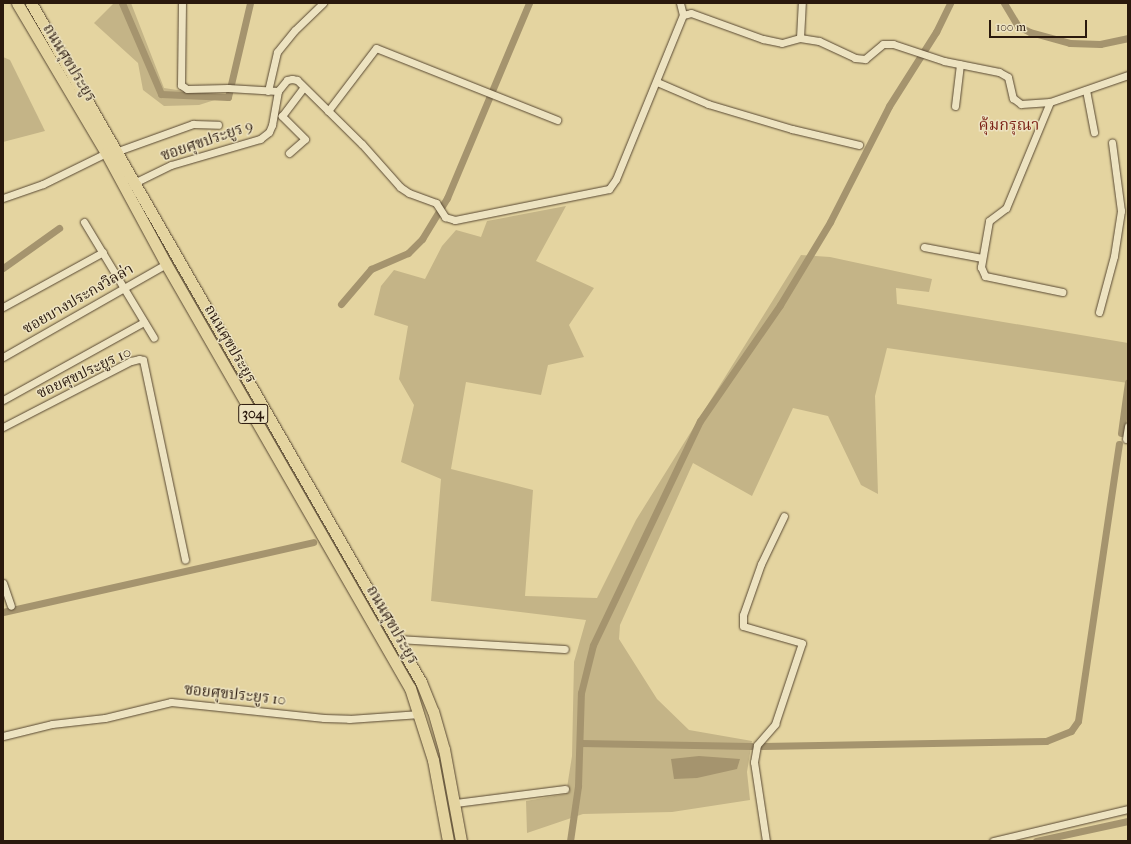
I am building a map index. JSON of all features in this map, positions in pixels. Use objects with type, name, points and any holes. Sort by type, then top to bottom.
[{"type":"main road","name":"ถนนศุขประยูร","points":[[17,3],[106,153],[166,264],[410,688],[420,714],[433,760],[448,841]]},
{"type":"main road","name":"ถนนศุขประยูร","points":[[31,3],[136,182],[177,258],[421,682],[433,711],[455,803],[461,841]]},
{"type":"main road","points":[[166,264],[177,258]]},
{"type":"street","points":[[182,3],[181,85],[187,89],[228,88],[278,91],[287,80],[292,79],[328,110],[400,187],[409,193],[436,203],[445,217],[455,220],[609,189],[616,179],[683,15],[680,3]]},
{"type":"street","points":[[268,91],[278,52],[295,30],[323,3]]},
{"type":"street","points":[[800,38],[802,3]]},
{"type":"street","points":[[683,15],[691,13],[763,39],[782,43],[800,38],[819,41],[855,58],[865,59],[883,44],[911,49],[944,61],[999,72],[1008,77],[1013,98],[1021,104],[1050,102],[1128,75]]},
{"type":"street","points":[[328,110],[376,48],[557,120]]},
{"type":"street","points":[[955,106],[960,64]]},
{"type":"street","points":[[656,82],[708,104],[792,129],[859,145]]},
{"type":"street","points":[[282,116],[303,88]]},
{"type":"street","points":[[1086,90],[1094,132]]},
{"type":"street","name":"ซอยศุขประยูร 9","points":[[136,182],[171,165],[260,139],[269,132],[275,112],[278,91]]},
{"type":"street","points":[[1050,102],[1006,208],[989,221],[981,267],[985,276],[1062,292]]},
{"type":"street","points":[[275,112],[282,116],[305,139],[289,153]]},
{"type":"street","points":[[118,151],[193,124],[218,125]]},
{"type":"street","points":[[1099,312],[1125,211],[1112,143]]},
{"type":"street","points":[[3,198],[43,184],[106,153]]},
{"type":"street","points":[[84,222],[154,338]]},
{"type":"street","points":[[924,247],[982,258]]},
{"type":"street","points":[[3,308],[103,252]]},
{"type":"street","name":"ซอยบางประกงวิลล่า","points":[[3,357],[166,264]]},
{"type":"street","points":[[3,400],[144,322]]},
{"type":"street","name":"ซอยศุขประยูร 10","points":[[3,427],[137,359],[143,360],[185,560]]},
{"type":"street","points":[[1126,439],[1128,426]]},
{"type":"street","points":[[766,841],[754,762],[757,745],[775,724],[802,643],[743,626],[742,615],[760,564],[784,516]]},
{"type":"street","points":[[3,583],[11,606]]},
{"type":"street","points":[[397,639],[565,649]]},
{"type":"street","name":"ซอยศุขประยูร 10","points":[[3,736],[52,724],[105,718],[171,702],[336,719],[420,714]]},
{"type":"street","points":[[455,803],[565,789]]},
{"type":"street","points":[[993,841],[1128,809]]},
{"type":"shaded area","points":[[114,3],[131,3],[164,88],[224,97],[199,105],[164,106],[143,90],[138,63],[94,23]]},
{"type":"shaded area","points":[[3,57],[10,60],[45,131],[3,142]]},
{"type":"shaded area","points":[[566,206],[536,261],[594,288],[569,325],[584,357],[548,365],[541,395],[466,382],[451,469],[533,490],[525,596],[597,598],[636,520],[801,255],[830,257],[932,279],[929,292],[896,288],[897,304],[1128,343],[1128,383],[887,348],[875,396],[878,494],[861,485],[828,416],[793,408],[752,496],[693,463],[620,625],[619,639],[657,699],[689,730],[752,741],[747,772],[750,800],[672,812],[583,814],[527,833],[526,801],[566,794],[572,756],[574,662],[586,620],[431,601],[441,479],[401,462],[414,405],[399,379],[408,326],[374,315],[381,286],[394,270],[425,279],[442,246],[456,230],[481,237],[487,221]]},
{"type":"shaded area","points":[[699,756],[740,759],[737,769],[697,778],[674,779],[671,759]]},
{"type":"waterway","points":[[122,3],[161,94],[228,97],[250,3]]},
{"type":"waterway","points":[[341,304],[371,269],[408,253],[422,239],[447,198],[529,3]]},
{"type":"waterway","points":[[570,841],[578,786],[581,693],[593,645],[700,421],[780,305],[830,222],[889,106],[936,32],[950,3]]},
{"type":"waterway","points":[[1004,3],[1018,26],[1030,32],[1070,43],[1100,44],[1128,38]]},
{"type":"waterway","points":[[3,268],[59,228]]},
{"type":"waterway","points":[[1121,433],[1128,382]]},
{"type":"waterway","points":[[762,746],[1046,741],[1071,731],[1078,721],[1119,444]]},
{"type":"waterway","points":[[3,612],[313,542]]},
{"type":"waterway","points":[[581,743],[751,746]]},
{"type":"waterway","points":[[1036,841],[1128,821]]},
{"type":"district","name":"คุ้มกรุณา","points":[[1009,125]]}]
